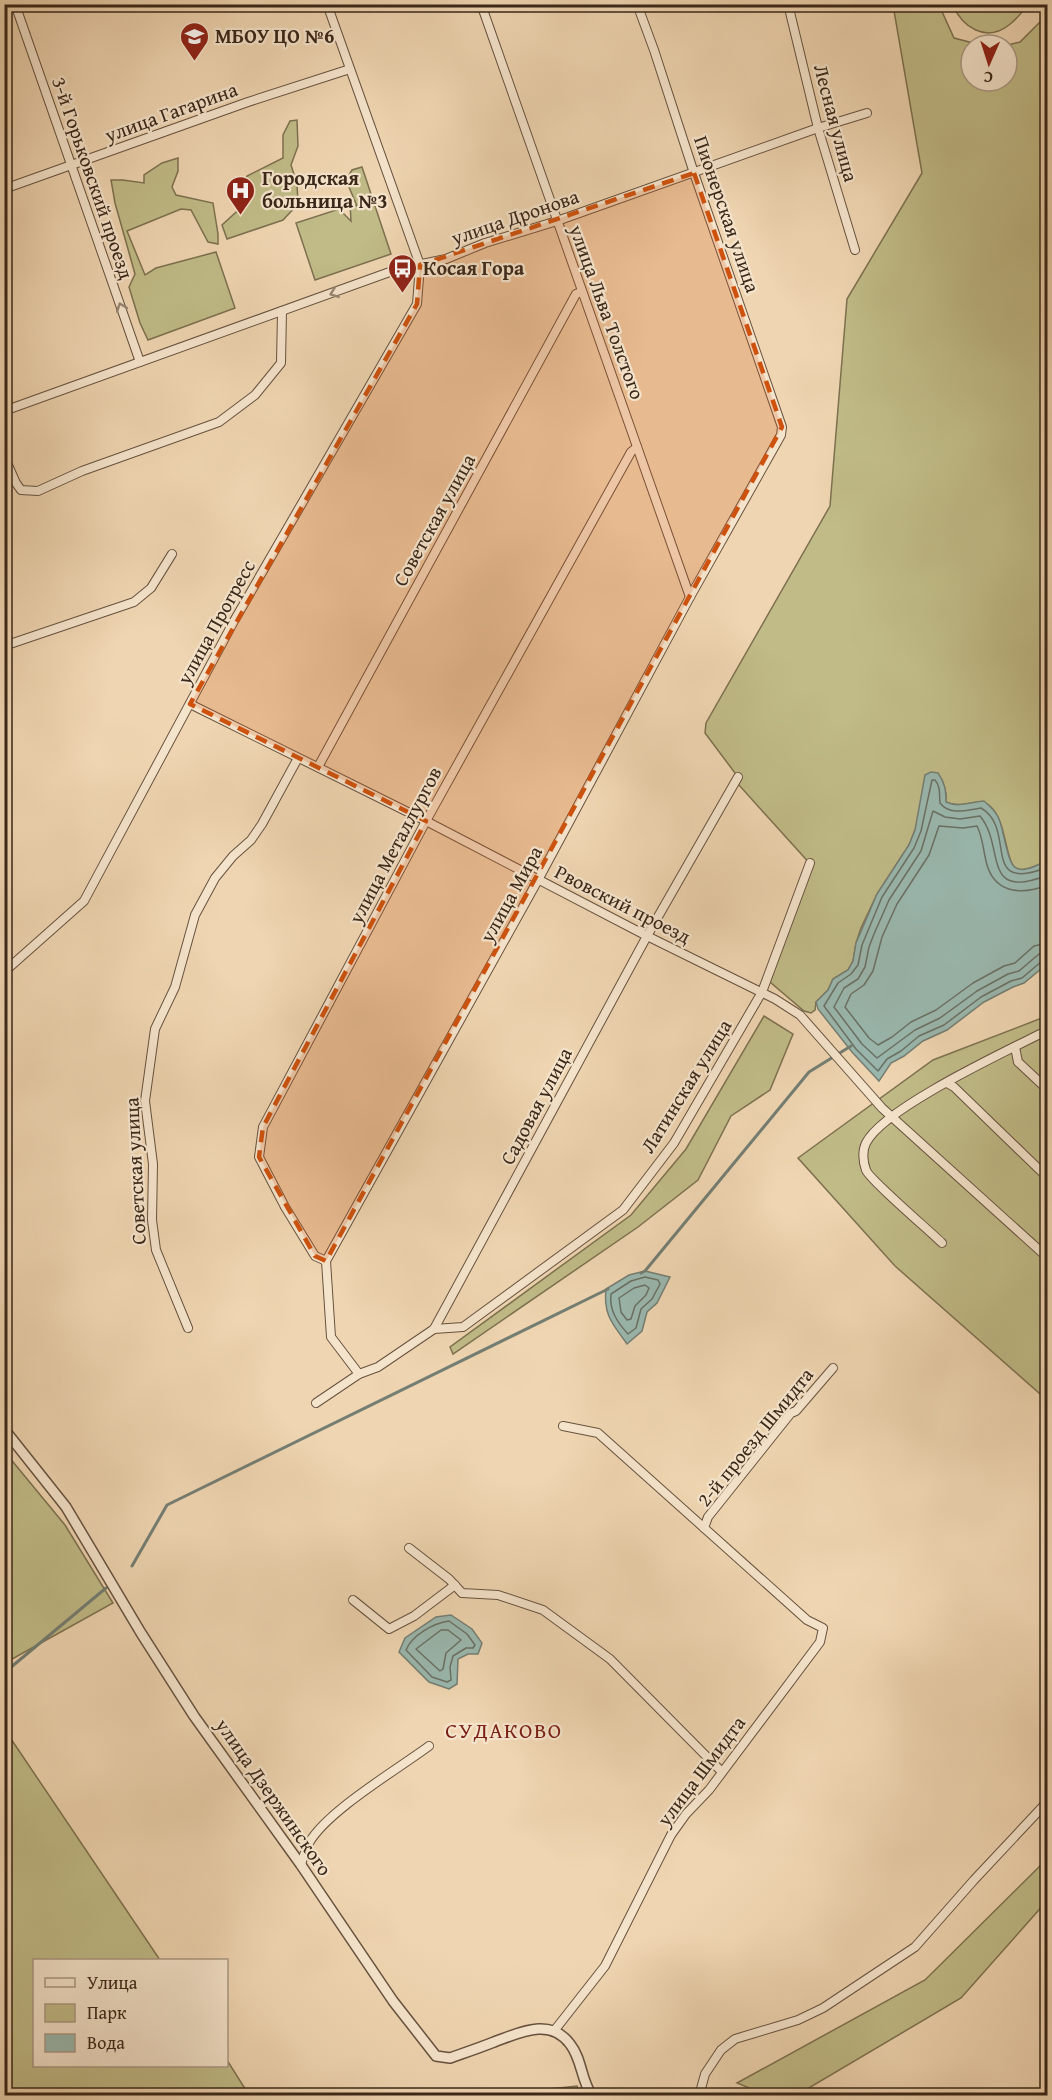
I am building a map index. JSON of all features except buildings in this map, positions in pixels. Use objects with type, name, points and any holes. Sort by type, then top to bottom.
[{"type":"street","name":"3-й Горьковский проезд","points":[[15,4],[140,362]]},
{"type":"street","points":[[327,4],[420,265]]},
{"type":"street","name":"улица Льва Толстого","points":[[481,4],[690,597]]},
{"type":"street","name":"Пионерская улица","points":[[637,4],[782,427],[781,435]]},
{"type":"street","name":"Лесная улица","points":[[788,4],[818,128],[855,250]]},
{"type":"street","name":"улица Гагарина","points":[[4,189],[248,102],[350,69]]},
{"type":"street","name":"улица Дронова","points":[[4,411],[389,273],[446,259],[485,243],[867,113]]},
{"type":"street","name":"улица Прогресс","points":[[4,972],[84,901],[234,621],[417,304],[420,265]]},
{"type":"street","name":"Советская улица","points":[[318,767],[576,294],[581,292]]},
{"type":"street","points":[[4,456],[21,490],[38,491],[82,471],[219,422],[255,395],[281,363],[282,311]]},
{"type":"street","name":"улица Мира","points":[[326,1261],[538,880],[690,597],[781,435]]},
{"type":"street","name":"улица Металлургов","points":[[326,1261],[315,1256],[285,1207],[259,1157],[263,1127],[426,821],[631,452],[637,447]]},
{"type":"street","points":[[4,646],[134,602],[152,588],[172,554]]},
{"type":"street","name":"Рвовский проезд","points":[[190,704],[426,821],[646,936],[762,992],[800,1015],[892,1118],[1047,1258]]},
{"type":"street","name":"Советская улица","points":[[188,1328],[156,1250],[152,1220],[153,1164],[145,1101],[155,1029],[176,987],[195,915],[215,878],[233,856],[251,840],[262,824],[298,758]]},
{"type":"street","name":"Садовая улица","points":[[316,1403],[359,1374],[378,1367],[434,1329],[646,936],[738,777]]},
{"type":"street","name":"Латинская улица","points":[[434,1329],[463,1327],[623,1210],[674,1143],[762,992],[810,863]]},
{"type":"street","points":[[942,1242],[866,1173],[863,1155],[866,1144],[875,1131],[912,1102],[1047,1030]]},
{"type":"street","points":[[1015,1047],[1018,1062],[1047,1090]]},
{"type":"street","points":[[947,1083],[954,1087],[1047,1178]]},
{"type":"street","points":[[326,1261],[331,1337],[359,1374]]},
{"type":"street","name":"2-й проезд Шмидта","points":[[704,1528],[708,1517],[791,1413],[796,1411],[833,1368]]},
{"type":"street","points":[[563,1426],[598,1433],[704,1528]]},
{"type":"street","name":"улица Дзержинского","points":[[4,1429],[66,1506],[141,1633],[194,1716],[301,1865],[393,2001],[436,2056],[450,2058],[528,2029],[555,2031]]},
{"type":"street","name":"улица Шмидта","points":[[555,2031],[605,1966],[671,1835],[722,1772],[820,1642],[823,1628],[807,1620],[704,1528]]},
{"type":"street","points":[[409,1548],[449,1579],[462,1593],[498,1595],[543,1610],[610,1659],[722,1772]]},
{"type":"street","points":[[352,1600],[389,1629],[414,1616],[455,1585]]},
{"type":"street","points":[[301,1865],[315,1835],[342,1808],[429,1746]]},
{"type":"street","points":[[699,2096],[705,2074],[721,2050],[735,2039],[798,2020],[823,2008],[915,1947],[1047,1801]]},
{"type":"street","points":[[555,2031],[570,2044],[574,2051],[592,2096]]},
{"type":"highlighted area","points":[[694,173],[782,427],[326,1261],[315,1256],[259,1157],[263,1127],[426,821],[190,704],[417,304],[420,265]]},
{"type":"green space","points":[[893,5],[939,5],[954,38],[959,39],[959,93],[1019,93],[1019,42],[1047,15],[1047,861],[1028,869],[1017,869],[1010,859],[1000,821],[990,806],[980,802],[951,804],[946,802],[946,794],[915,830],[909,845],[877,894],[861,928],[853,961],[848,970],[833,979],[811,1013],[804,1011],[770,982],[812,866],[738,784],[735,773],[705,733],[706,723],[830,506],[847,299],[922,173]]},
{"type":"green space","points":[[953,5],[1028,5],[1009,25],[992,33],[969,26]]},
{"type":"green space","points":[[297,120],[298,146],[291,165],[297,184],[298,204],[283,220],[227,239],[222,225],[245,204],[243,185],[247,176],[283,158],[283,135],[290,121]]},
{"type":"green space","points":[[178,158],[178,171],[172,187],[176,195],[213,203],[218,244],[208,242],[191,210],[181,209],[127,231],[145,275],[156,268],[216,252],[235,308],[148,340],[129,287],[135,274],[115,203],[111,180],[144,183],[144,175],[162,163]]},
{"type":"green space","points":[[362,167],[391,254],[315,280],[296,223],[339,209],[351,221],[350,204],[357,206],[346,180],[352,170]]},
{"type":"green space","points":[[764,1016],[793,1034],[770,1090],[731,1116],[698,1180],[638,1227],[453,1354],[450,1347],[631,1215],[686,1149]]},
{"type":"green space","points":[[1047,1016],[1047,1400],[895,1266],[798,1158],[933,1060]]},
{"type":"green space","points":[[4,1451],[65,1525],[113,1603],[5,1663]]},
{"type":"green space","points":[[5,1730],[159,1959],[33,1959],[33,2067],[228,2067],[228,2062],[249,2095],[5,2095]]},
{"type":"green space","points":[[1047,1859],[1047,1906],[1045,1903],[961,1998],[797,2095],[766,2095],[737,2083],[925,1980]]},
{"type":"green space","points":[[577,2086],[582,2095],[494,2095]]},
{"type":"water","points":[[931,772],[938,773],[942,780],[946,802],[960,805],[984,801],[993,809],[999,819],[1010,860],[1016,868],[1027,869],[1047,861],[1047,964],[1024,983],[984,1002],[947,1030],[923,1041],[891,1063],[879,1081],[852,1052],[818,1009],[816,1002],[828,990],[833,979],[848,970],[853,961],[856,943],[877,894],[909,845],[915,830],[925,775]]},
{"type":"water","points":[[645,1271],[670,1277],[657,1303],[647,1312],[642,1331],[627,1344],[613,1325],[608,1313],[606,1289],[629,1275]]},
{"type":"water","points":[[451,1615],[472,1629],[482,1643],[478,1654],[468,1654],[458,1659],[457,1684],[449,1689],[429,1682],[399,1652],[405,1638],[436,1617]]},
{"type":"waterway","points":[[641,1273],[809,1072],[851,1046]]},
{"type":"waterway","points":[[132,1566],[167,1505],[608,1289]]},
{"type":"waterway","points":[[4,1673],[106,1588]]},
{"type":"place","name":"МБОУ ЦО №6","points":[[194,62]]},
{"type":"place","name":"Городская больница №3","points":[[241,216]]},
{"type":"place","name":"Косая Гора","points":[[402,294]]},
{"type":"district","name":"СУДАКОВО","points":[[504,1730]]}]
